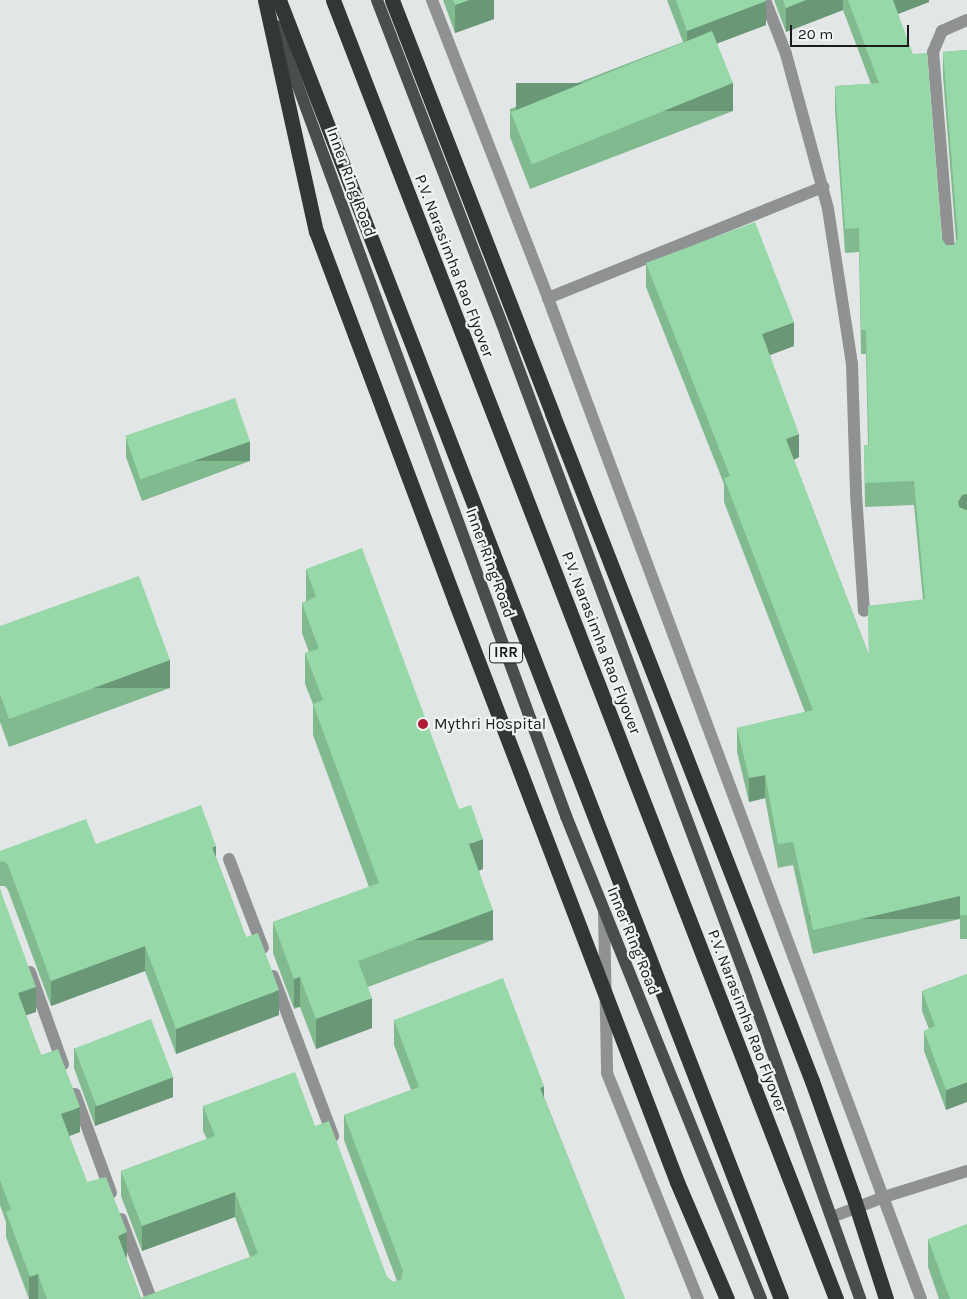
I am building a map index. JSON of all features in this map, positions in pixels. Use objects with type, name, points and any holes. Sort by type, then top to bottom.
[{"type":"highway","points":[[266,0],[316,231],[455,602],[677,1182],[727,1299]]},
{"type":"highway","points":[[279,0],[781,1299]]},
{"type":"highway","name":"P.V. Narasimha Rao Flyover","points":[[333,0],[836,1299]]},
{"type":"highway","points":[[392,0],[808,1072],[849,1186],[886,1299]]},
{"type":"main road","name":"Inner Ring Road","points":[[266,0],[562,807],[761,1299]]},
{"type":"main road","points":[[377,0],[541,429],[746,978],[860,1299]]},
{"type":"street","points":[[432,0],[548,298],[921,1299]]},
{"type":"street","points":[[765,0],[786,54],[828,209],[852,364],[856,494],[864,611]]},
{"type":"street","points":[[950,262],[933,52],[942,31],[967,20]]},
{"type":"street","points":[[548,298],[823,187]]},
{"type":"street","points":[[230,859],[338,1149]]},
{"type":"street","points":[[604,912],[607,1073],[698,1299]]},
{"type":"street","points":[[24,957],[150,1299]]},
{"type":"street","points":[[832,1217],[884,1197],[967,1171]]},
{"type":"building","points":[[453,0],[469,0],[455,5]]},
{"type":"building","points":[[676,0],[766,0],[766,1],[687,31]]},
{"type":"building","points":[[783,0],[806,0],[786,8]]},
{"type":"building","points":[[848,0],[893,0],[913,54],[927,53],[942,239],[946,245],[954,245],[958,238],[943,52],[967,50],[967,494],[962,495],[958,502],[959,507],[967,510],[967,915],[960,915],[960,896],[813,930],[793,842],[778,844],[765,775],[749,778],[737,728],[813,710],[724,478],[730,476],[646,263],[755,222],[794,322],[762,334],[799,434],[786,439],[869,656],[868,606],[925,599],[914,481],[865,483],[864,445],[869,445],[866,330],[861,330],[859,228],[845,229],[835,86],[879,83]]},
{"type":"building","points":[[712,31],[733,83],[532,164],[511,112]]},
{"type":"building","points":[[235,398],[250,441],[140,479],[125,436]]},
{"type":"building","points":[[362,548],[459,809],[471,805],[483,839],[469,844],[493,910],[358,961],[372,998],[316,1019],[300,977],[294,979],[273,922],[379,883],[313,704],[323,700],[305,653],[319,649],[302,603],[316,597],[306,569]]},
{"type":"building","points":[[139,576],[170,660],[9,719],[0,694],[0,626]]},
{"type":"building","points":[[201,805],[216,846],[212,847],[246,937],[258,933],[279,990],[176,1029],[145,946],[51,981],[8,865],[0,861],[0,851],[86,819],[96,844]]},
{"type":"building","points":[[0,889],[36,987],[18,993],[41,1055],[58,1049],[80,1107],[61,1114],[87,1182],[106,1177],[127,1232],[118,1236],[141,1298],[258,1254],[235,1192],[142,1226],[121,1171],[215,1136],[203,1106],[295,1072],[315,1126],[329,1121],[387,1277],[393,1282],[401,1280],[403,1271],[344,1115],[419,1087],[394,1020],[503,978],[544,1086],[540,1088],[625,1299],[47,1299],[38,1274],[30,1277],[6,1212],[11,1210],[0,1180]]},
{"type":"building","points":[[967,974],[967,1082],[946,1090],[924,1031],[935,1026],[922,991]]},
{"type":"building","points":[[151,1019],[173,1077],[97,1106],[74,1048]]},
{"type":"building","points":[[967,1224],[967,1299],[950,1299],[928,1239]]},
{"type":"place","name":"Mythri Hospital","points":[[423,724]]}]
